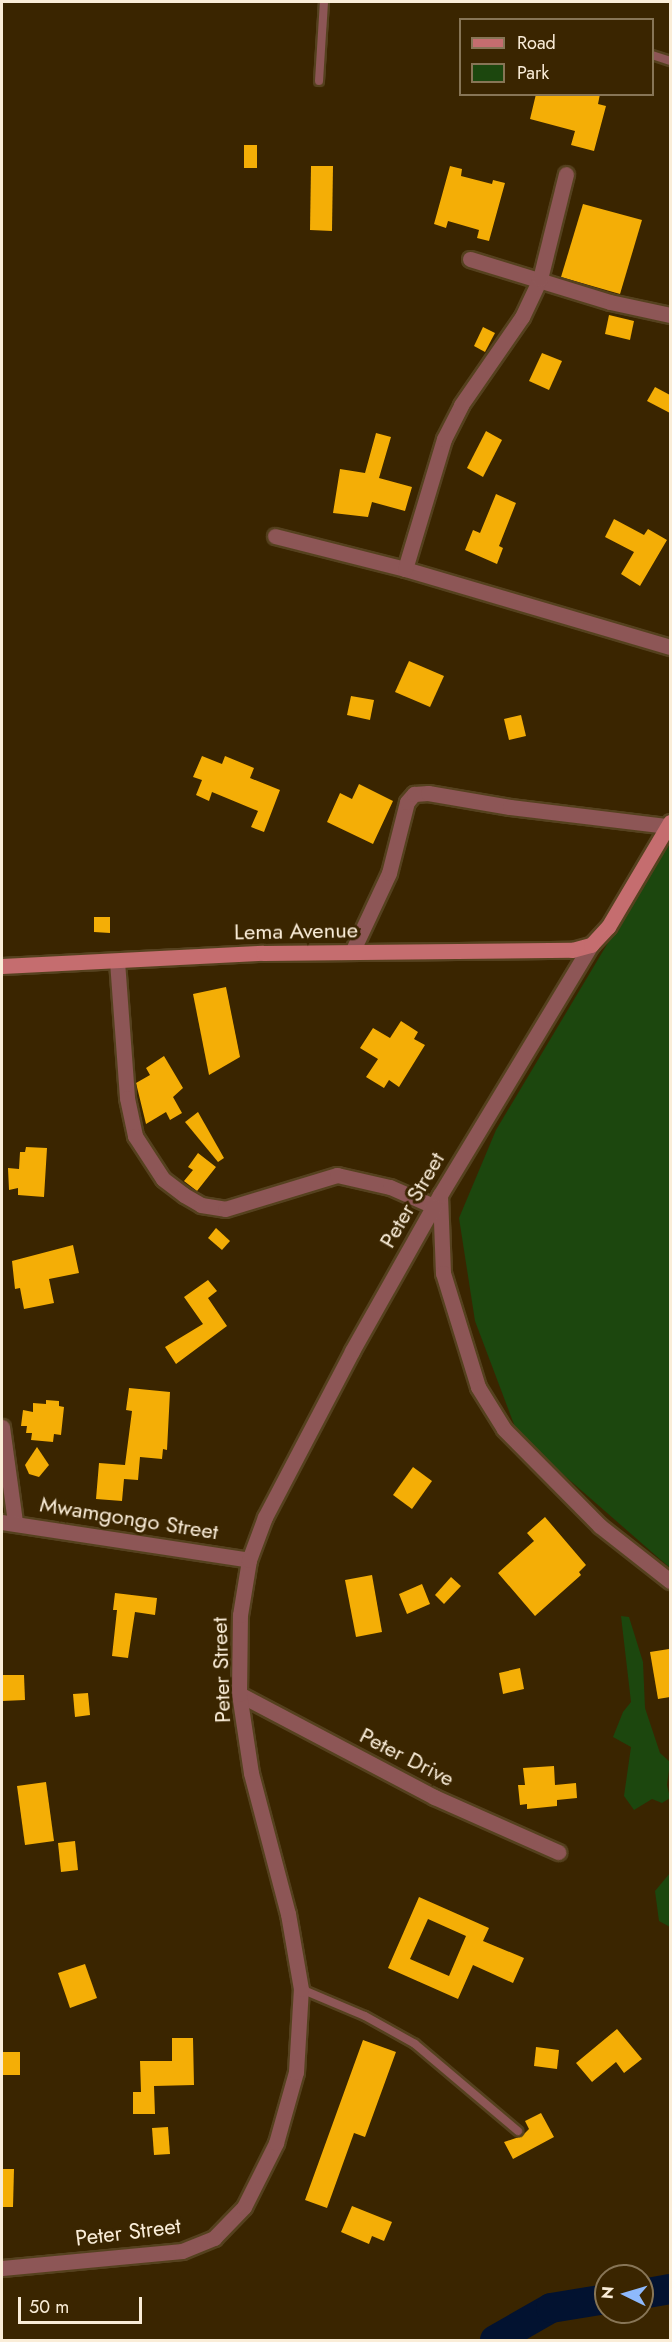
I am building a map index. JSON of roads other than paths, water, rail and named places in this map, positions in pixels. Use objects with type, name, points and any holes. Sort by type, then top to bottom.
[{"type":"main road","points":[[591,945],[608,927],[669,824]]},
{"type":"main road","name":"Lema Avenue","points":[[2,966],[352,952],[547,951],[591,945]]},
{"type":"street","points":[[405,569],[444,438],[461,405],[522,317],[540,279],[567,174]]},
{"type":"street","points":[[470,259],[670,315]]},
{"type":"street","points":[[275,536],[405,569],[670,647]]},
{"type":"street","points":[[352,952],[389,873],[408,802],[414,795],[428,793],[510,807],[669,824]]},
{"type":"street","name":"Peter Street","points":[[2,2268],[182,2251],[214,2238],[244,2207],[276,2143],[296,2072],[301,1989],[288,1914],[251,1773],[239,1695],[240,1615],[249,1560],[265,1517],[436,1200],[591,945]]},
{"type":"street","points":[[117,961],[126,1088],[135,1136],[151,1164],[177,1190],[201,1205],[225,1209],[337,1175],[390,1186],[436,1200],[443,1273],[478,1387],[504,1429],[600,1526],[670,1581]]},
{"type":"street","points":[[2,1427],[8,1522]]},
{"type":"street","name":"Mwamgongo Street","points":[[8,1522],[249,1560]]},
{"type":"street","name":"Peter Drive","points":[[239,1695],[434,1797],[558,1852]]},
{"type":"lane","points":[[319,81],[324,2]]},
{"type":"lane","points":[[654,56],[670,60]]},
{"type":"lane","points":[[301,1989],[365,2016],[415,2044],[518,2131]]},
{"type":"waterway","points":[[654,2292],[670,2289]]},
{"type":"waterway","points":[[495,2340],[551,2308],[594,2301]]}]
